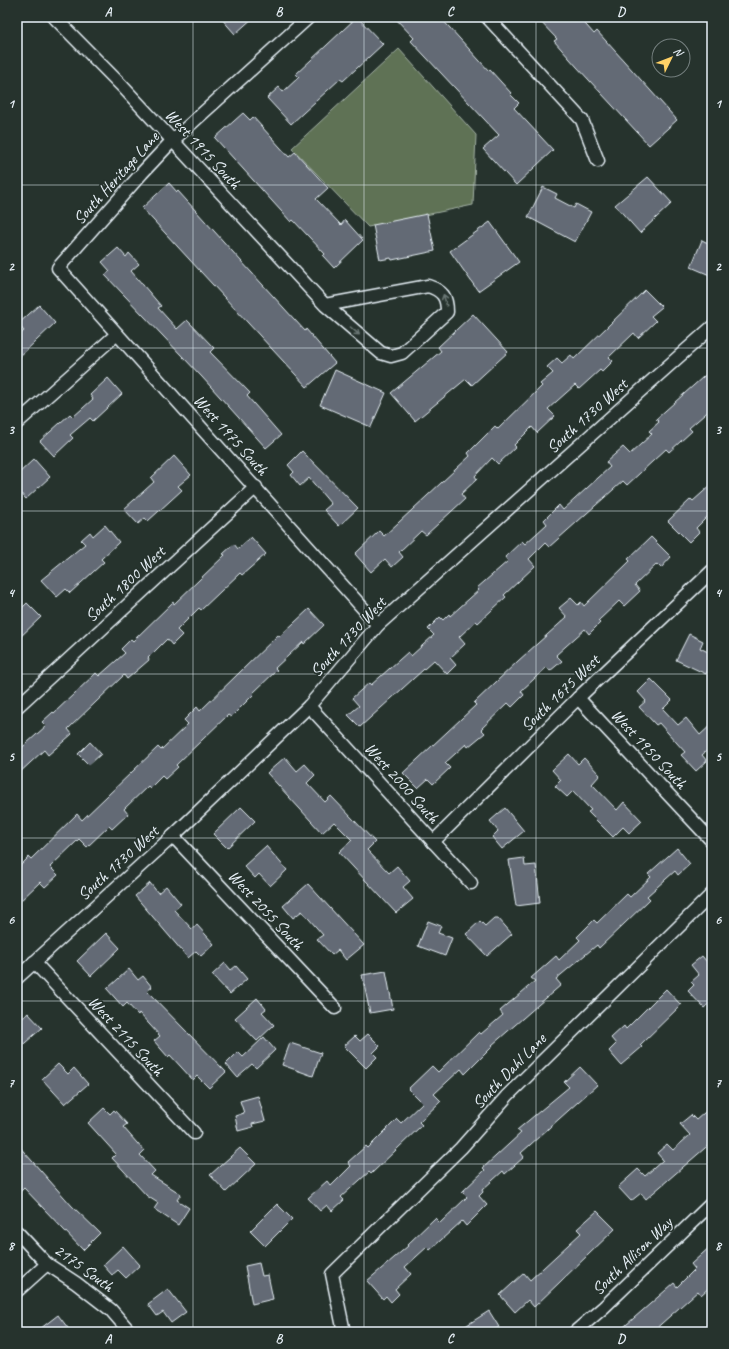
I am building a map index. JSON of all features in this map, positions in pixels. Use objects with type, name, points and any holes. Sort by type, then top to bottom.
[{"type":"street","name":"West 1915 South","points":[[54,17],[325,305],[381,353],[391,356],[402,353],[447,312],[447,301],[438,289],[428,286],[325,305]]},
{"type":"street","name":"South Heritage Lane","points":[[58,268],[172,141],[309,17]]},
{"type":"street","points":[[487,17],[582,120],[598,161]]},
{"type":"street","name":"West 1975 South","points":[[58,268],[256,487],[378,625]]},
{"type":"street","name":"South 1730 West","points":[[17,978],[173,836],[309,706],[378,625],[712,327]]},
{"type":"street","points":[[17,423],[117,334]]},
{"type":"street","name":"South 1800 West","points":[[17,707],[256,487]]},
{"type":"street","name":"South 1675 West","points":[[433,842],[578,698],[710,578]]},
{"type":"street","name":"West 1950 South","points":[[578,698],[712,842]]},
{"type":"street","name":"West 2000 South","points":[[309,706],[471,883]]},
{"type":"street","name":"West 2055 South","points":[[173,836],[335,1008]]},
{"type":"street","name":"South Dahl Lane","points":[[344,1332],[332,1274],[461,1148],[507,1096],[712,894]]},
{"type":"street","name":"West 2115 South","points":[[34,962],[194,1133]]},
{"type":"street","name":"South Allison Way","points":[[575,1332],[604,1307],[712,1203]]},
{"type":"street","name":"2175 South","points":[[17,1232],[46,1264],[76,1283],[111,1310],[130,1332]]},
{"type":"street","points":[[17,1291],[46,1264]]},
{"type":"green space","points":[[399,49],[476,135],[473,205],[368,227],[292,148]]},
{"type":"building","points":[[220,17],[254,17],[235,34]]},
{"type":"building","points":[[357,17],[383,44],[343,81],[340,79],[291,124],[267,98],[279,87],[283,92],[299,77],[296,74]]},
{"type":"building","points":[[394,17],[440,17],[519,103],[514,108],[553,150],[516,185],[483,149],[499,135],[411,41],[414,38]]},
{"type":"building","points":[[536,17],[579,17],[594,34],[597,31],[677,120],[649,145],[554,41],[557,39]]},
{"type":"building","points":[[243,113],[250,120],[253,117],[289,157],[295,152],[328,188],[316,199],[341,225],[345,220],[363,240],[334,268],[323,256],[325,254],[293,220],[291,222],[215,138]]},
{"type":"building","points":[[648,177],[672,203],[640,233],[615,205]]},
{"type":"building","points":[[169,183],[177,192],[178,191],[305,331],[306,329],[335,363],[307,387],[142,208]]},
{"type":"building","points":[[543,187],[557,194],[555,198],[574,208],[576,204],[591,212],[575,242],[528,217]]},
{"type":"building","points":[[427,214],[435,251],[392,260],[391,258],[380,260],[373,225]]},
{"type":"building","points":[[490,222],[519,262],[478,291],[450,251]]},
{"type":"building","points":[[702,240],[712,245],[712,276],[691,267]]},
{"type":"building","points":[[118,248],[126,257],[129,253],[139,264],[131,271],[161,306],[158,308],[177,329],[187,320],[214,348],[210,352],[250,393],[247,396],[281,435],[266,448],[202,377],[105,275],[110,271],[102,262]]},
{"type":"building","points":[[645,290],[662,307],[651,316],[656,321],[638,338],[634,333],[609,357],[613,361],[602,372],[600,370],[579,389],[575,385],[548,409],[555,416],[537,433],[532,427],[514,445],[516,447],[498,464],[492,458],[475,476],[477,479],[461,494],[465,499],[426,535],[421,531],[399,552],[403,557],[392,567],[385,559],[371,572],[355,554],[379,531],[384,536],[470,456],[468,453],[495,426],[498,429],[542,386],[540,384],[553,373],[547,367],[557,358],[562,363],[571,355],[574,359]]},
{"type":"building","points":[[39,305],[55,323],[17,359],[17,337],[24,331],[18,324]]},
{"type":"building","points":[[473,314],[508,352],[472,385],[466,379],[415,421],[391,393],[441,351],[438,347]]},
{"type":"building","points":[[712,369],[712,408],[689,428],[692,431],[669,452],[666,449],[627,485],[623,481],[549,547],[545,543],[529,559],[535,566],[504,595],[506,597],[478,623],[476,621],[459,637],[465,644],[450,658],[456,665],[447,674],[434,660],[360,727],[348,715],[359,706],[352,698],[369,683],[371,685],[408,652],[411,656],[434,635],[428,629],[440,617],[443,620],[449,614],[450,616],[479,590],[477,588],[508,561],[505,557],[522,541],[525,544],[547,524],[544,520],[559,505],[563,510],[610,467],[606,462],[623,447],[630,454],[652,434],[649,431],[659,422],[656,419]]},
{"type":"building","points":[[335,370],[386,393],[371,427],[320,405]]},
{"type":"building","points":[[108,378],[122,394],[93,421],[90,418],[70,435],[73,438],[54,456],[40,441],[70,414],[73,417],[93,399],[90,395]]},
{"type":"building","points":[[302,451],[358,508],[339,526],[324,510],[331,504],[309,478],[300,486],[291,475],[294,472],[288,465]]},
{"type":"building","points":[[174,456],[191,475],[178,486],[182,490],[148,521],[145,518],[138,524],[124,509],[154,482],[151,478]]},
{"type":"building","points":[[34,459],[50,477],[26,499],[17,489],[17,475]]},
{"type":"building","points":[[712,484],[712,512],[696,528],[699,532],[689,542],[668,521],[691,499],[693,501]]},
{"type":"building","points":[[105,525],[119,542],[101,559],[104,562],[70,593],[66,589],[57,597],[41,580],[85,544],[81,540],[90,532],[93,536]]},
{"type":"building","points":[[251,537],[266,554],[242,575],[240,573],[201,610],[199,608],[177,630],[182,635],[172,645],[167,639],[148,658],[149,660],[127,679],[124,675],[68,729],[72,734],[48,755],[44,750],[17,775],[17,752],[46,726],[42,722],[53,712],[54,713],[96,673],[99,676],[125,653],[121,649],[131,639],[133,641],[173,602],[174,604],[225,555],[223,554],[234,544],[238,549]]},
{"type":"building","points":[[651,537],[671,557],[661,568],[657,564],[635,585],[640,591],[624,606],[619,601],[598,621],[600,623],[589,634],[585,629],[556,655],[562,661],[550,671],[547,667],[521,691],[524,695],[512,707],[508,703],[481,729],[485,733],[468,747],[466,744],[445,763],[450,768],[433,784],[428,779],[418,788],[403,773],[476,705],[474,703],[518,661],[567,617],[559,608],[571,598],[578,605],[581,602],[584,606],[630,561],[628,559]]},
{"type":"building","points":[[27,603],[41,617],[17,640],[17,613]]},
{"type":"building","points":[[309,609],[324,625],[275,668],[277,670],[253,693],[254,694],[231,717],[228,715],[176,765],[178,767],[165,779],[162,776],[150,788],[148,786],[124,809],[128,814],[112,829],[109,826],[87,847],[79,839],[50,867],[58,875],[45,887],[40,882],[17,904],[17,869],[29,857],[31,859],[77,814],[82,820],[158,747],[161,750],[188,724],[184,720],[197,707],[200,711],[278,635],[279,637]]},
{"type":"building","points":[[689,634],[703,641],[700,648],[712,654],[712,662],[706,674],[676,660]]},
{"type":"building","points":[[651,679],[672,700],[663,709],[678,725],[686,718],[700,735],[712,724],[712,746],[702,755],[707,761],[696,771],[681,755],[685,752],[659,723],[656,725],[639,707],[646,701],[638,692]]},
{"type":"building","points":[[90,742],[101,754],[89,765],[78,754]]},
{"type":"building","points":[[569,754],[578,764],[584,758],[600,775],[592,784],[617,810],[624,802],[642,821],[629,833],[623,827],[613,837],[588,812],[591,810],[573,791],[567,797],[555,786],[561,780],[552,770]]},
{"type":"building","points":[[285,757],[297,771],[305,764],[315,775],[307,783],[325,802],[331,796],[375,842],[367,850],[389,873],[397,866],[410,881],[403,887],[413,899],[396,913],[339,852],[352,840],[334,822],[322,833],[267,773]]},
{"type":"building","points":[[241,807],[255,821],[227,848],[213,834]]},
{"type":"building","points":[[505,808],[524,831],[502,849],[492,837],[498,831],[490,821]]},
{"type":"building","points":[[266,846],[287,870],[270,886],[259,874],[255,878],[244,866]]},
{"type":"building","points":[[677,848],[690,864],[678,875],[675,871],[647,896],[650,899],[599,948],[597,945],[556,979],[561,985],[492,1045],[493,1046],[465,1074],[461,1069],[434,1094],[441,1101],[419,1122],[422,1125],[371,1174],[369,1172],[341,1197],[344,1200],[332,1211],[327,1205],[320,1211],[308,1198],[327,1181],[331,1186],[351,1166],[348,1162],[366,1146],[368,1148],[397,1119],[401,1123],[422,1103],[408,1089],[432,1066],[438,1072],[479,1032],[481,1034],[503,1015],[500,1011],[535,981],[531,978],[556,956],[559,960],[580,940],[577,937],[594,920],[597,923],[627,894],[630,897],[651,877],[648,874]]},
{"type":"building","points":[[524,858],[525,866],[536,865],[540,903],[516,906],[509,860]]},
{"type":"building","points":[[150,883],[158,893],[166,886],[181,904],[174,910],[192,929],[197,925],[214,944],[201,956],[196,951],[188,958],[135,896]]},
{"type":"building","points":[[308,884],[364,945],[346,960],[338,950],[332,955],[317,939],[323,935],[302,911],[293,918],[283,906]]},
{"type":"building","points":[[494,918],[498,918],[512,934],[487,956],[466,934],[480,921],[485,926]]},
{"type":"building","points":[[428,921],[441,926],[438,933],[452,938],[445,956],[418,946]]},
{"type":"building","points":[[106,933],[120,948],[91,976],[77,961]]},
{"type":"building","points":[[702,956],[712,968],[712,1001],[704,1008],[688,991],[694,985],[691,982],[699,975],[691,965]]},
{"type":"building","points":[[225,963],[231,970],[236,966],[247,979],[230,994],[212,975]]},
{"type":"building","points":[[129,969],[138,980],[143,976],[152,987],[147,991],[226,1072],[209,1088],[197,1076],[193,1080],[170,1055],[168,1057],[154,1041],[160,1036],[139,1013],[138,1015],[127,1003],[123,1007],[107,989]]},
{"type":"building","points":[[386,971],[393,1009],[370,1013],[362,975]]},
{"type":"building","points":[[666,989],[681,1005],[640,1045],[642,1047],[621,1065],[609,1051],[616,1044],[611,1038],[624,1026],[626,1029]]},
{"type":"building","points":[[257,998],[266,1009],[262,1012],[274,1025],[257,1041],[235,1018]]},
{"type":"building","points":[[28,1013],[42,1028],[17,1050],[17,1023]]},
{"type":"building","points":[[368,1034],[380,1046],[373,1053],[377,1057],[366,1068],[344,1046],[355,1036],[360,1041]]},
{"type":"building","points":[[264,1037],[275,1050],[256,1068],[252,1064],[237,1077],[226,1064],[238,1052],[243,1057]]},
{"type":"building","points":[[290,1043],[321,1053],[313,1076],[282,1065]]},
{"type":"building","points":[[58,1064],[68,1074],[74,1068],[88,1084],[65,1104],[42,1079]]},
{"type":"building","points":[[580,1067],[597,1085],[521,1153],[524,1157],[505,1174],[503,1171],[482,1190],[483,1192],[479,1196],[487,1205],[466,1226],[462,1221],[430,1250],[427,1247],[405,1267],[411,1274],[395,1289],[399,1294],[391,1302],[386,1296],[383,1299],[367,1281],[408,1246],[407,1245],[435,1218],[440,1223],[467,1197],[462,1192],[485,1170],[483,1168],[521,1133],[517,1130],[569,1087],[564,1082]]},
{"type":"building","points":[[258,1096],[265,1121],[252,1124],[253,1127],[238,1131],[235,1116],[244,1113],[240,1101]]},
{"type":"building","points":[[712,1106],[712,1142],[646,1199],[641,1193],[631,1201],[618,1187],[638,1169],[645,1176],[663,1160],[657,1153],[667,1144],[673,1150],[690,1135],[680,1124],[691,1115],[696,1120]]},
{"type":"building","points":[[104,1108],[110,1114],[114,1110],[127,1124],[123,1127],[144,1151],[140,1155],[155,1171],[151,1175],[181,1194],[177,1200],[189,1208],[178,1225],[154,1209],[158,1203],[147,1196],[112,1158],[116,1154],[88,1123]]},
{"type":"building","points":[[17,1144],[72,1206],[100,1233],[83,1250],[24,1188],[17,1195]]},
{"type":"building","points":[[240,1148],[256,1164],[226,1192],[210,1175]]},
{"type":"building","points":[[277,1204],[292,1219],[265,1246],[250,1231]]},
{"type":"building","points":[[597,1211],[615,1229],[534,1307],[528,1300],[515,1312],[500,1295],[524,1273],[530,1280],[581,1233],[577,1229]]},
{"type":"building","points":[[712,1245],[712,1285],[701,1295],[698,1291],[652,1332],[618,1332],[674,1283],[677,1287],[695,1269],[691,1264]]},
{"type":"building","points":[[123,1246],[140,1265],[126,1278],[118,1270],[112,1275],[103,1265]]},
{"type":"building","points":[[259,1263],[262,1276],[268,1275],[273,1299],[252,1304],[245,1266]]},
{"type":"building","points":[[168,1289],[186,1312],[171,1323],[163,1312],[157,1316],[148,1304]]},
{"type":"building","points":[[489,1311],[499,1327],[491,1332],[456,1332]]},
{"type":"building","points":[[58,1315],[71,1332],[36,1332]]}]
